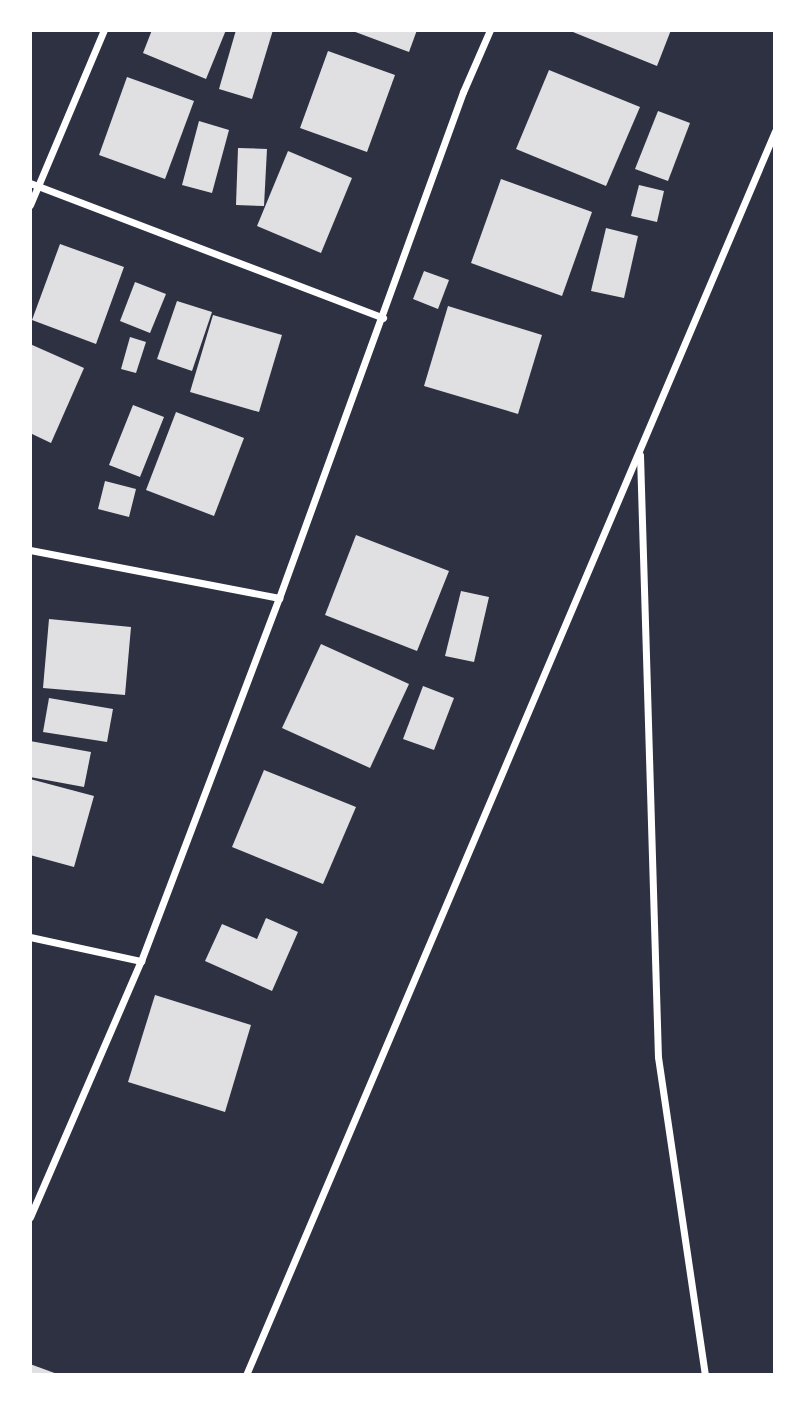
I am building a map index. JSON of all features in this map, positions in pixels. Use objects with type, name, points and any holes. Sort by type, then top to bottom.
[{"type":"street","points":[[30,205],[34,185],[104,30]]},
{"type":"street","points":[[30,1217],[141,961],[383,318],[463,92],[489,30]]},
{"type":"street","points":[[246,1375],[775,131]]},
{"type":"street","points":[[34,185],[383,318]]},
{"type":"street","points":[[640,451],[658,1057],[705,1375]]},
{"type":"street","points":[[30,550],[279,598]]},
{"type":"street","points":[[30,937],[141,961]]},
{"type":"building","points":[[152,30],[226,30],[206,79],[143,53]]},
{"type":"building","points":[[236,30],[273,30],[252,99],[219,89]]},
{"type":"building","points":[[350,30],[417,30],[409,52]]},
{"type":"building","points":[[568,30],[671,30],[657,66]]},
{"type":"building","points":[[328,51],[395,75],[367,152],[300,128]]},
{"type":"building","points":[[549,70],[640,107],[606,186],[516,149]]},
{"type":"building","points":[[127,77],[194,101],[165,179],[99,155]]},
{"type":"building","points":[[658,111],[690,123],[668,181],[635,169]]},
{"type":"building","points":[[199,121],[229,130],[212,193],[182,185]]},
{"type":"building","points":[[238,148],[267,149],[264,206],[236,205]]},
{"type":"building","points":[[288,151],[352,178],[321,253],[257,226]]},
{"type":"building","points":[[501,179],[592,212],[562,296],[471,263]]},
{"type":"building","points":[[639,185],[664,191],[657,222],[631,216]]},
{"type":"building","points":[[606,228],[638,236],[624,298],[591,291]]},
{"type":"building","points":[[60,244],[124,267],[96,344],[32,320]]},
{"type":"building","points":[[424,271],[449,280],[438,309],[413,299]]},
{"type":"building","points":[[135,282],[166,294],[150,333],[120,321]]},
{"type":"building","points":[[177,301],[212,312],[192,371],[157,359]]},
{"type":"building","points":[[448,306],[542,335],[518,414],[424,386]]},
{"type":"building","points":[[213,315],[282,335],[259,412],[190,392]]},
{"type":"building","points":[[130,337],[146,342],[136,373],[121,369]]},
{"type":"building","points":[[30,344],[84,368],[51,443],[30,433]]},
{"type":"building","points":[[133,405],[164,417],[140,477],[109,465]]},
{"type":"building","points":[[176,412],[244,438],[214,516],[146,490]]},
{"type":"building","points":[[105,481],[136,489],[129,517],[98,509]]},
{"type":"building","points":[[356,535],[449,571],[417,651],[325,615]]},
{"type":"building","points":[[461,591],[489,597],[474,662],[445,656]]},
{"type":"building","points":[[49,619],[131,627],[125,695],[43,688]]},
{"type":"building","points":[[321,644],[409,684],[370,768],[282,728]]},
{"type":"building","points":[[423,686],[454,698],[434,750],[403,739]]},
{"type":"building","points":[[49,698],[113,709],[107,742],[43,732]]},
{"type":"building","points":[[30,741],[91,752],[84,787],[30,777]]},
{"type":"building","points":[[264,770],[356,807],[323,884],[232,847]]},
{"type":"building","points":[[30,779],[94,796],[74,867],[30,855]]},
{"type":"building","points":[[266,918],[298,932],[272,991],[205,961],[222,924],[257,939]]},
{"type":"building","points":[[155,995],[251,1025],[225,1112],[128,1082]]},
{"type":"building","points":[[30,1364],[60,1375],[30,1375]]}]
